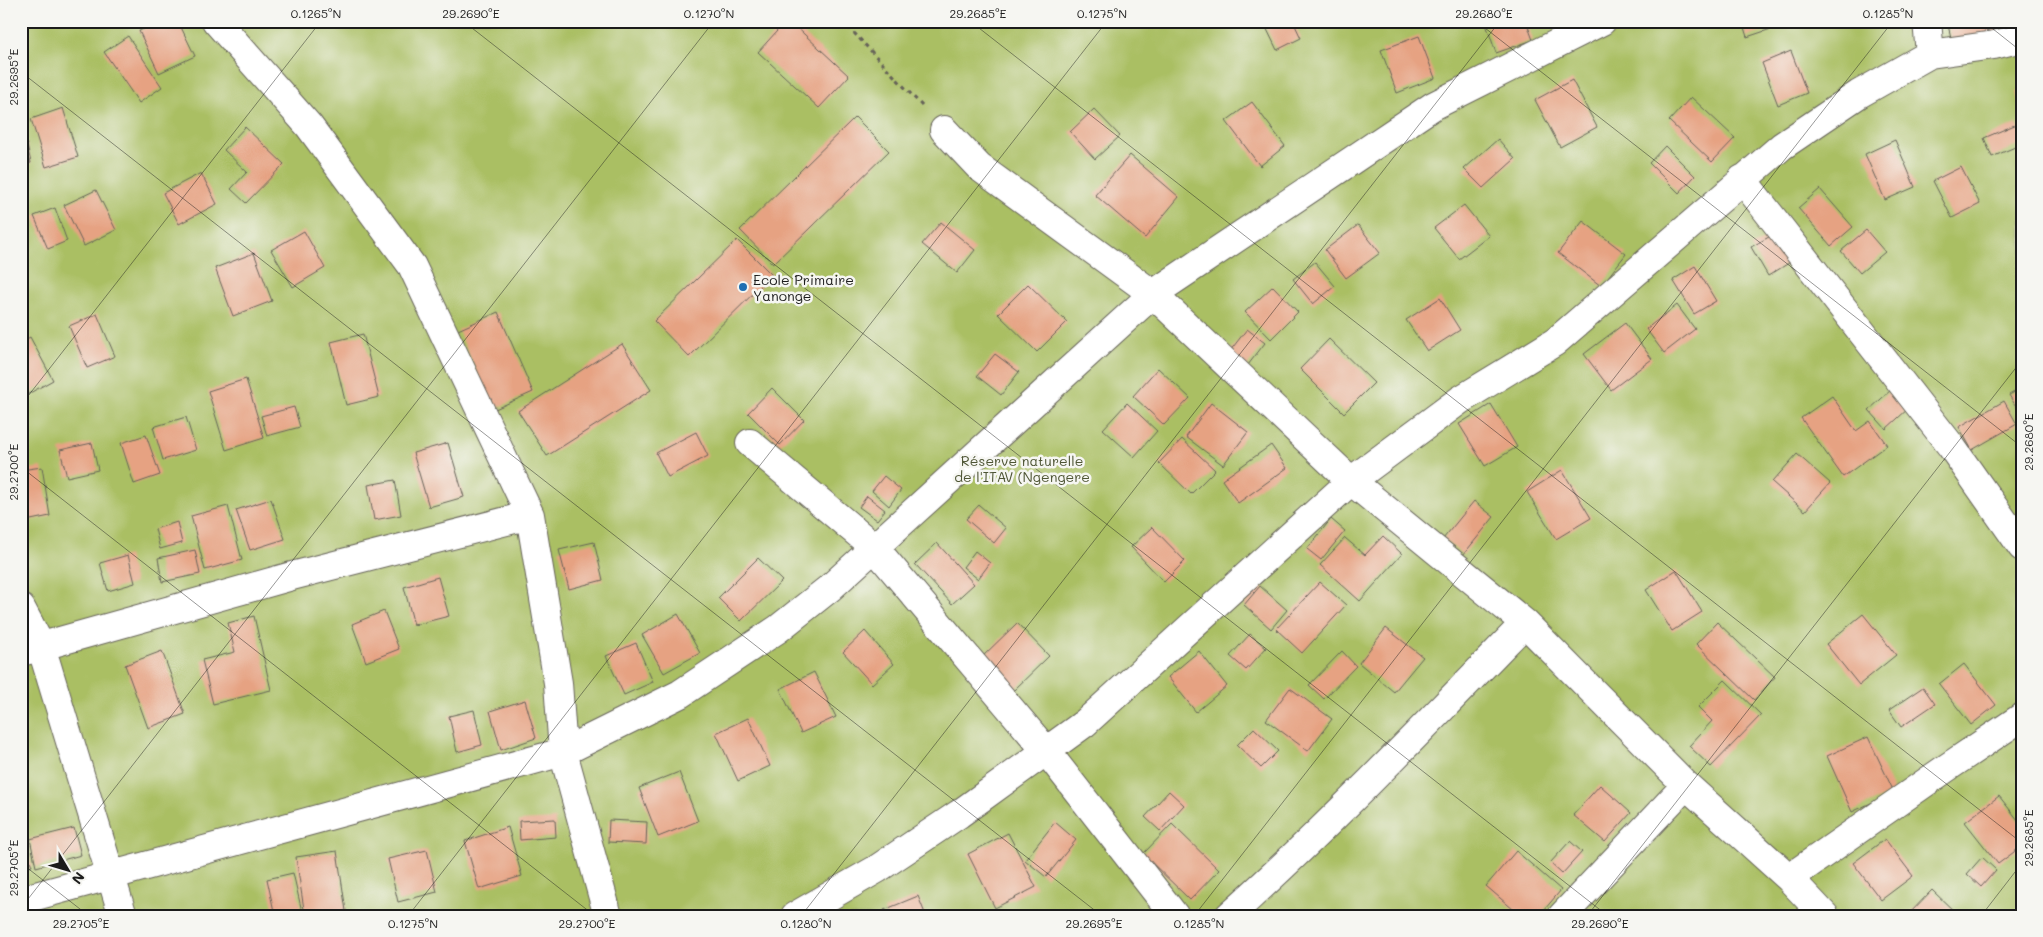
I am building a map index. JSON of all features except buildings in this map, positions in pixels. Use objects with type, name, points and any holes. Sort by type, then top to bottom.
[{"type":"street","points":[[216,21],[309,126],[412,266],[459,361],[530,515],[558,683],[563,752],[608,916]]},
{"type":"street","points":[[21,900],[563,752],[680,694],[770,634],[831,587],[1153,294],[1434,106],[1602,21]]},
{"type":"street","points":[[1927,21],[1930,54]]},
{"type":"street","points":[[795,916],[877,869],[1047,752],[1085,723],[1351,481],[1460,400],[1556,342],[1782,146],[1859,94],[1930,54],[1994,45],[2022,38]]},
{"type":"street","points":[[944,130],[978,166],[1153,294],[1351,481],[1525,624],[1686,785],[1789,878],[1825,916]]},
{"type":"street","points":[[1742,179],[1951,446],[2022,547]]},
{"type":"street","points":[[750,443],[874,547],[1047,752],[1175,916]]},
{"type":"street","points":[[31,649],[292,576],[530,515]]},
{"type":"street","points":[[21,608],[31,649],[111,875],[123,916]]},
{"type":"street","points":[[1229,916],[1285,865],[1411,742],[1525,624]]},
{"type":"street","points":[[1789,878],[1945,768],[2022,717]]},
{"type":"street","points":[[1562,916],[1686,785]]},
{"type":"path","points":[[843,21],[944,130]]},
{"type":"green space","name":"Réserve naturelle de l'ITAV (Ngengere","points":[[21,21],[2022,21],[2022,916],[21,916]]},
{"type":"place","name":"Ecole Primaire Yanonge","points":[[743,287]]}]
